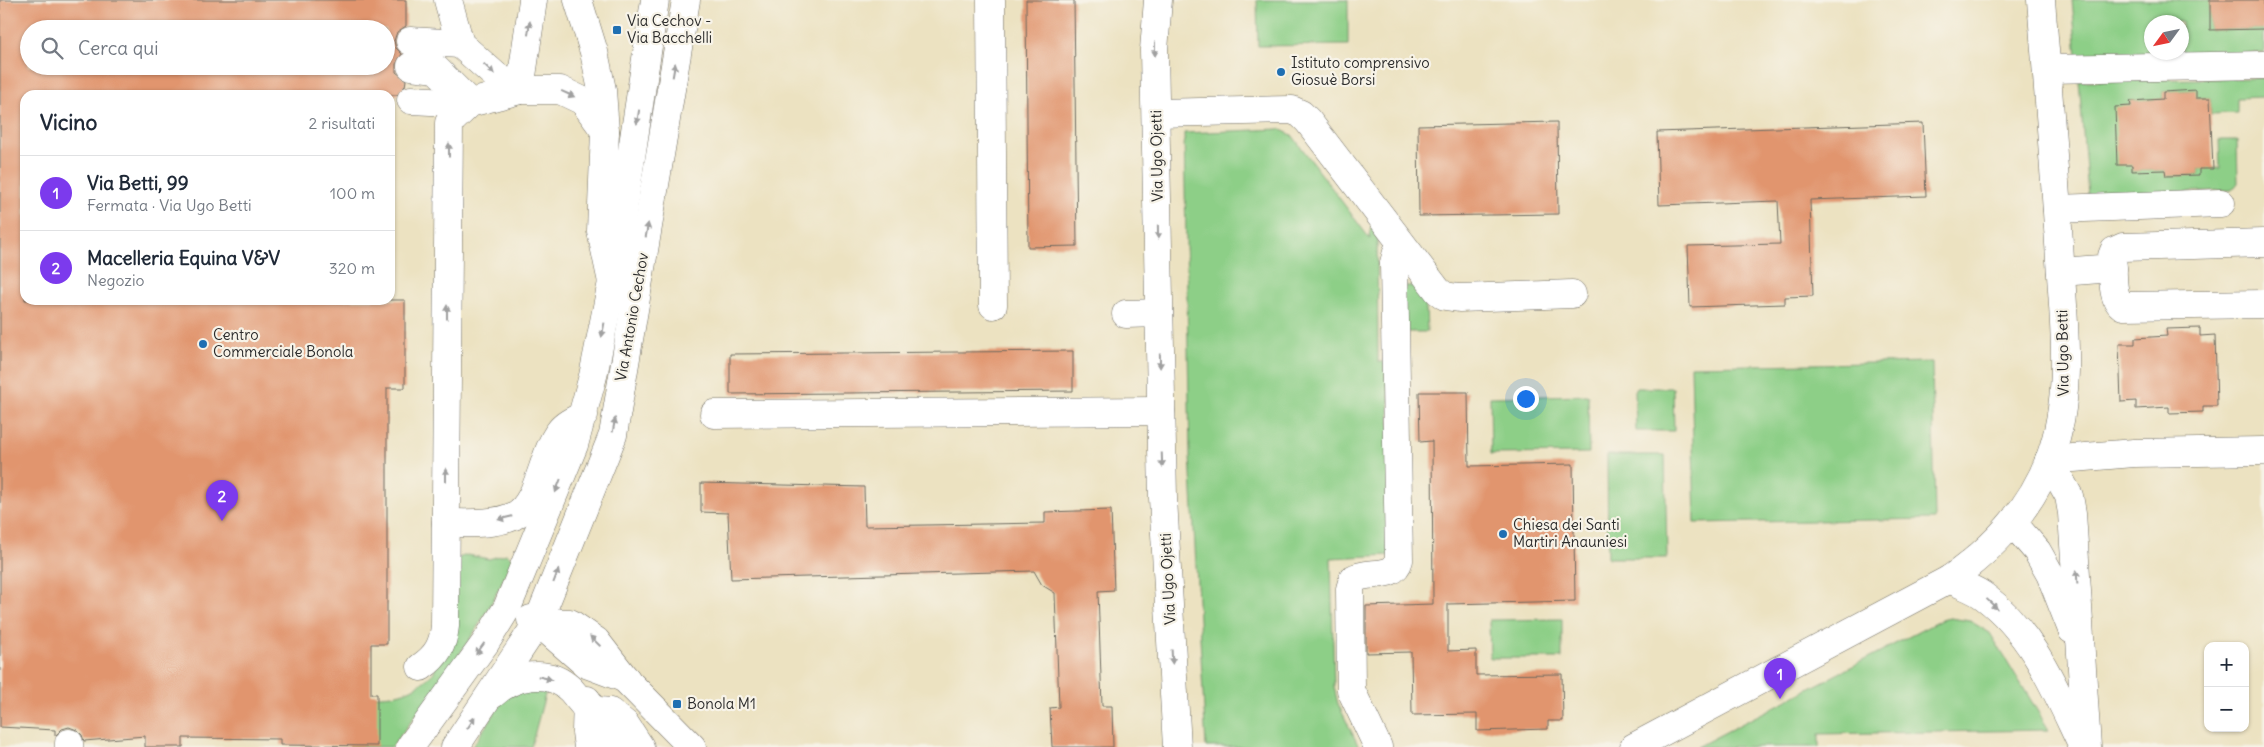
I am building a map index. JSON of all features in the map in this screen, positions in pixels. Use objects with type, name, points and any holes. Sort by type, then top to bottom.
[{"type":"street","points":[[448,0],[460,44],[496,76],[520,90]]},
{"type":"street","points":[[520,90],[533,0]]},
{"type":"street","name":"Via Antonio Cechov","points":[[578,0],[594,52],[602,90],[605,131],[601,231],[612,282]]},
{"type":"street","name":"Via Antonio Cechov","points":[[410,747],[486,642],[507,608],[555,495],[584,415],[612,282],[655,0]]},
{"type":"street","name":"Via Antonio Cechov","points":[[455,747],[538,622],[612,435],[686,0]]},
{"type":"street","points":[[991,0],[994,306]]},
{"type":"street","name":"Via Ugo Ojetti","points":[[1158,0],[1154,50],[1161,411],[1177,747]]},
{"type":"street","name":"Via Ugo Betti","points":[[1634,747],[1950,579],[1991,547],[2027,503],[2049,460],[2059,426],[2065,384],[2061,272],[2041,0]]},
{"type":"street","points":[[460,44],[411,53],[436,69],[470,103]]},
{"type":"street","points":[[2047,69],[2264,65]]},
{"type":"street","points":[[411,100],[470,103],[520,90],[560,90],[583,101],[605,131]]},
{"type":"street","points":[[421,667],[435,656],[444,638],[449,123],[470,103]]},
{"type":"street","points":[[1156,113],[1283,109],[1300,114],[1431,285],[1445,296],[1459,298],[1572,294]]},
{"type":"street","points":[[2057,209],[2221,203]]},
{"type":"street","points":[[2264,244],[2123,247],[2114,252],[2113,268],[2115,295],[2119,304],[2123,306],[2264,304]]},
{"type":"street","points":[[1378,747],[1354,698],[1351,683],[1350,583],[1358,576],[1390,572],[1395,569],[1399,560],[1394,263],[1396,252],[1402,245]]},
{"type":"street","points":[[2061,272],[2113,268]]},
{"type":"street","points":[[1126,314],[1159,313]]},
{"type":"street","points":[[714,414],[1161,411]]},
{"type":"street","points":[[446,523],[503,519],[520,512],[529,502],[556,437],[564,426],[584,415]]},
{"type":"street","points":[[2085,747],[2077,575],[2072,513],[2069,496],[2049,460],[2134,453],[2264,451]]},
{"type":"street","points":[[2012,523],[2037,551],[2050,574],[2072,630],[2080,660]]},
{"type":"street","points":[[1950,579],[1984,596],[2017,627],[2046,671],[2085,747]]},
{"type":"street","points":[[507,608],[538,622],[586,664],[626,679]]},
{"type":"street","points":[[538,622],[570,623],[596,640],[626,679],[692,747]]},
{"type":"street","points":[[586,664],[588,710],[586,732],[588,747]]},
{"type":"street","points":[[486,700],[514,680],[542,676],[558,682],[570,689],[606,731],[611,747]]},
{"type":"street","points":[[588,710],[610,712],[626,724],[640,747]]},
{"type":"green space","points":[[1257,0],[1348,0],[1348,45],[1258,46]]},
{"type":"green space","points":[[2072,0],[2210,0],[2210,30],[2264,29],[2264,53],[2189,54],[2189,15],[2144,15],[2144,55],[2077,56]]},
{"type":"green space","points":[[2264,78],[2264,97],[2237,98],[2237,113],[2211,114],[2210,98],[2196,98],[2195,90],[2163,92],[2163,99],[2130,101],[2132,171],[2165,170],[2166,176],[2199,175],[2199,169],[2220,168],[2219,140],[2237,140],[2238,183],[2232,190],[2088,196],[2079,81]]},
{"type":"green space","points":[[1279,129],[1292,135],[1370,239],[1371,226],[1377,234],[1378,362],[1389,362],[1391,555],[1331,558],[1334,687],[1338,704],[1359,747],[1206,747],[1190,456],[1184,133]]},
{"type":"green space","points":[[1402,286],[1417,286],[1421,292],[1426,308],[1427,332],[1404,332]]},
{"type":"green space","points":[[1932,362],[1935,519],[1695,523],[1691,366]]},
{"type":"green space","points":[[1635,388],[1673,388],[1674,431],[1636,431]]},
{"type":"green space","points":[[1588,395],[1589,453],[1491,454],[1490,397]]},
{"type":"green space","points":[[1607,455],[1665,455],[1667,558],[1608,558]]},
{"type":"green space","points":[[506,554],[512,558],[511,562],[500,587],[473,635],[392,747],[349,747],[377,696],[401,693],[422,683],[434,672],[458,558],[467,555],[489,559]]},
{"type":"green space","points":[[1950,618],[1970,621],[1990,633],[2049,730],[1819,734],[1819,747],[1697,747],[1941,620]]},
{"type":"green space","points":[[1562,619],[1562,658],[1490,658],[1489,620]]},
{"type":"green space","points":[[547,687],[531,747],[472,747],[507,695]]},
{"type":"building","name":"Centro Commerciale Bonola","points":[[0,0],[406,0],[406,26],[397,32],[395,38],[395,20],[20,20],[20,75],[395,75],[395,44],[402,54],[396,64],[396,72],[406,80],[405,86],[397,95],[395,95],[395,90],[20,90],[20,305],[395,305],[395,300],[405,300],[405,388],[387,388],[387,644],[371,644],[371,694],[377,694],[377,746],[280,745],[280,739],[183,738],[183,747],[145,747],[145,736],[84,741],[82,735],[77,730],[69,727],[62,729],[55,736],[55,730],[0,727]]},
{"type":"building","points":[[1026,0],[1074,0],[1077,246],[1028,247]]},
{"type":"building","points":[[2210,0],[2264,0],[2264,29],[2210,30]]},
{"type":"building","points":[[2196,90],[2196,98],[2210,98],[2213,169],[2199,169],[2199,175],[2166,176],[2165,170],[2132,171],[2132,165],[2117,165],[2115,107],[2131,106],[2130,101],[2163,99],[2163,92]]},
{"type":"building","points":[[1557,122],[1558,214],[1419,216],[1418,125]]},
{"type":"building","points":[[1923,123],[1926,196],[1810,200],[1813,296],[1785,297],[1785,304],[1690,307],[1688,246],[1780,244],[1778,201],[1659,205],[1657,132]]},
{"type":"building","points":[[2200,328],[2200,336],[2215,335],[2217,406],[2203,406],[2203,412],[2169,413],[2169,407],[2136,409],[2136,401],[2121,402],[2119,344],[2135,344],[2135,338],[2167,336],[2166,329]]},
{"type":"building","points":[[1073,351],[1073,391],[730,394],[730,354]]},
{"type":"building","name":"Chiesa dei Santi Martiri Anauniesi","points":[[1419,392],[1468,392],[1469,466],[1573,464],[1575,601],[1448,604],[1448,651],[1476,650],[1476,675],[1562,674],[1563,721],[1548,721],[1548,729],[1477,731],[1477,714],[1412,715],[1411,652],[1366,653],[1366,606],[1433,604],[1432,441],[1420,442]]},
{"type":"building","points":[[701,483],[864,487],[865,526],[1045,523],[1045,512],[1111,510],[1114,590],[1098,591],[1102,706],[1112,706],[1113,747],[1052,747],[1050,708],[1059,707],[1055,593],[1042,585],[1034,571],[731,579],[728,513],[701,512]]},
{"type":"place","name":"Via Cechov - Via Bacchelli","points":[[617,30]]},
{"type":"place","name":"Istituto comprensivo Giosuè Borsi","points":[[1281,72]]},
{"type":"place","name":"Centro Commerciale Bonola","points":[[203,344]]},
{"type":"place","name":"Macelleria Equina V&V","points":[[222,521]]},
{"type":"place","name":"Chiesa dei Santi Martiri Anauniesi","points":[[1503,534]]},
{"type":"place","name":"Via Betti, 99","points":[[1780,699]]},
{"type":"place","name":"Bonola M1","points":[[677,704]]}]
